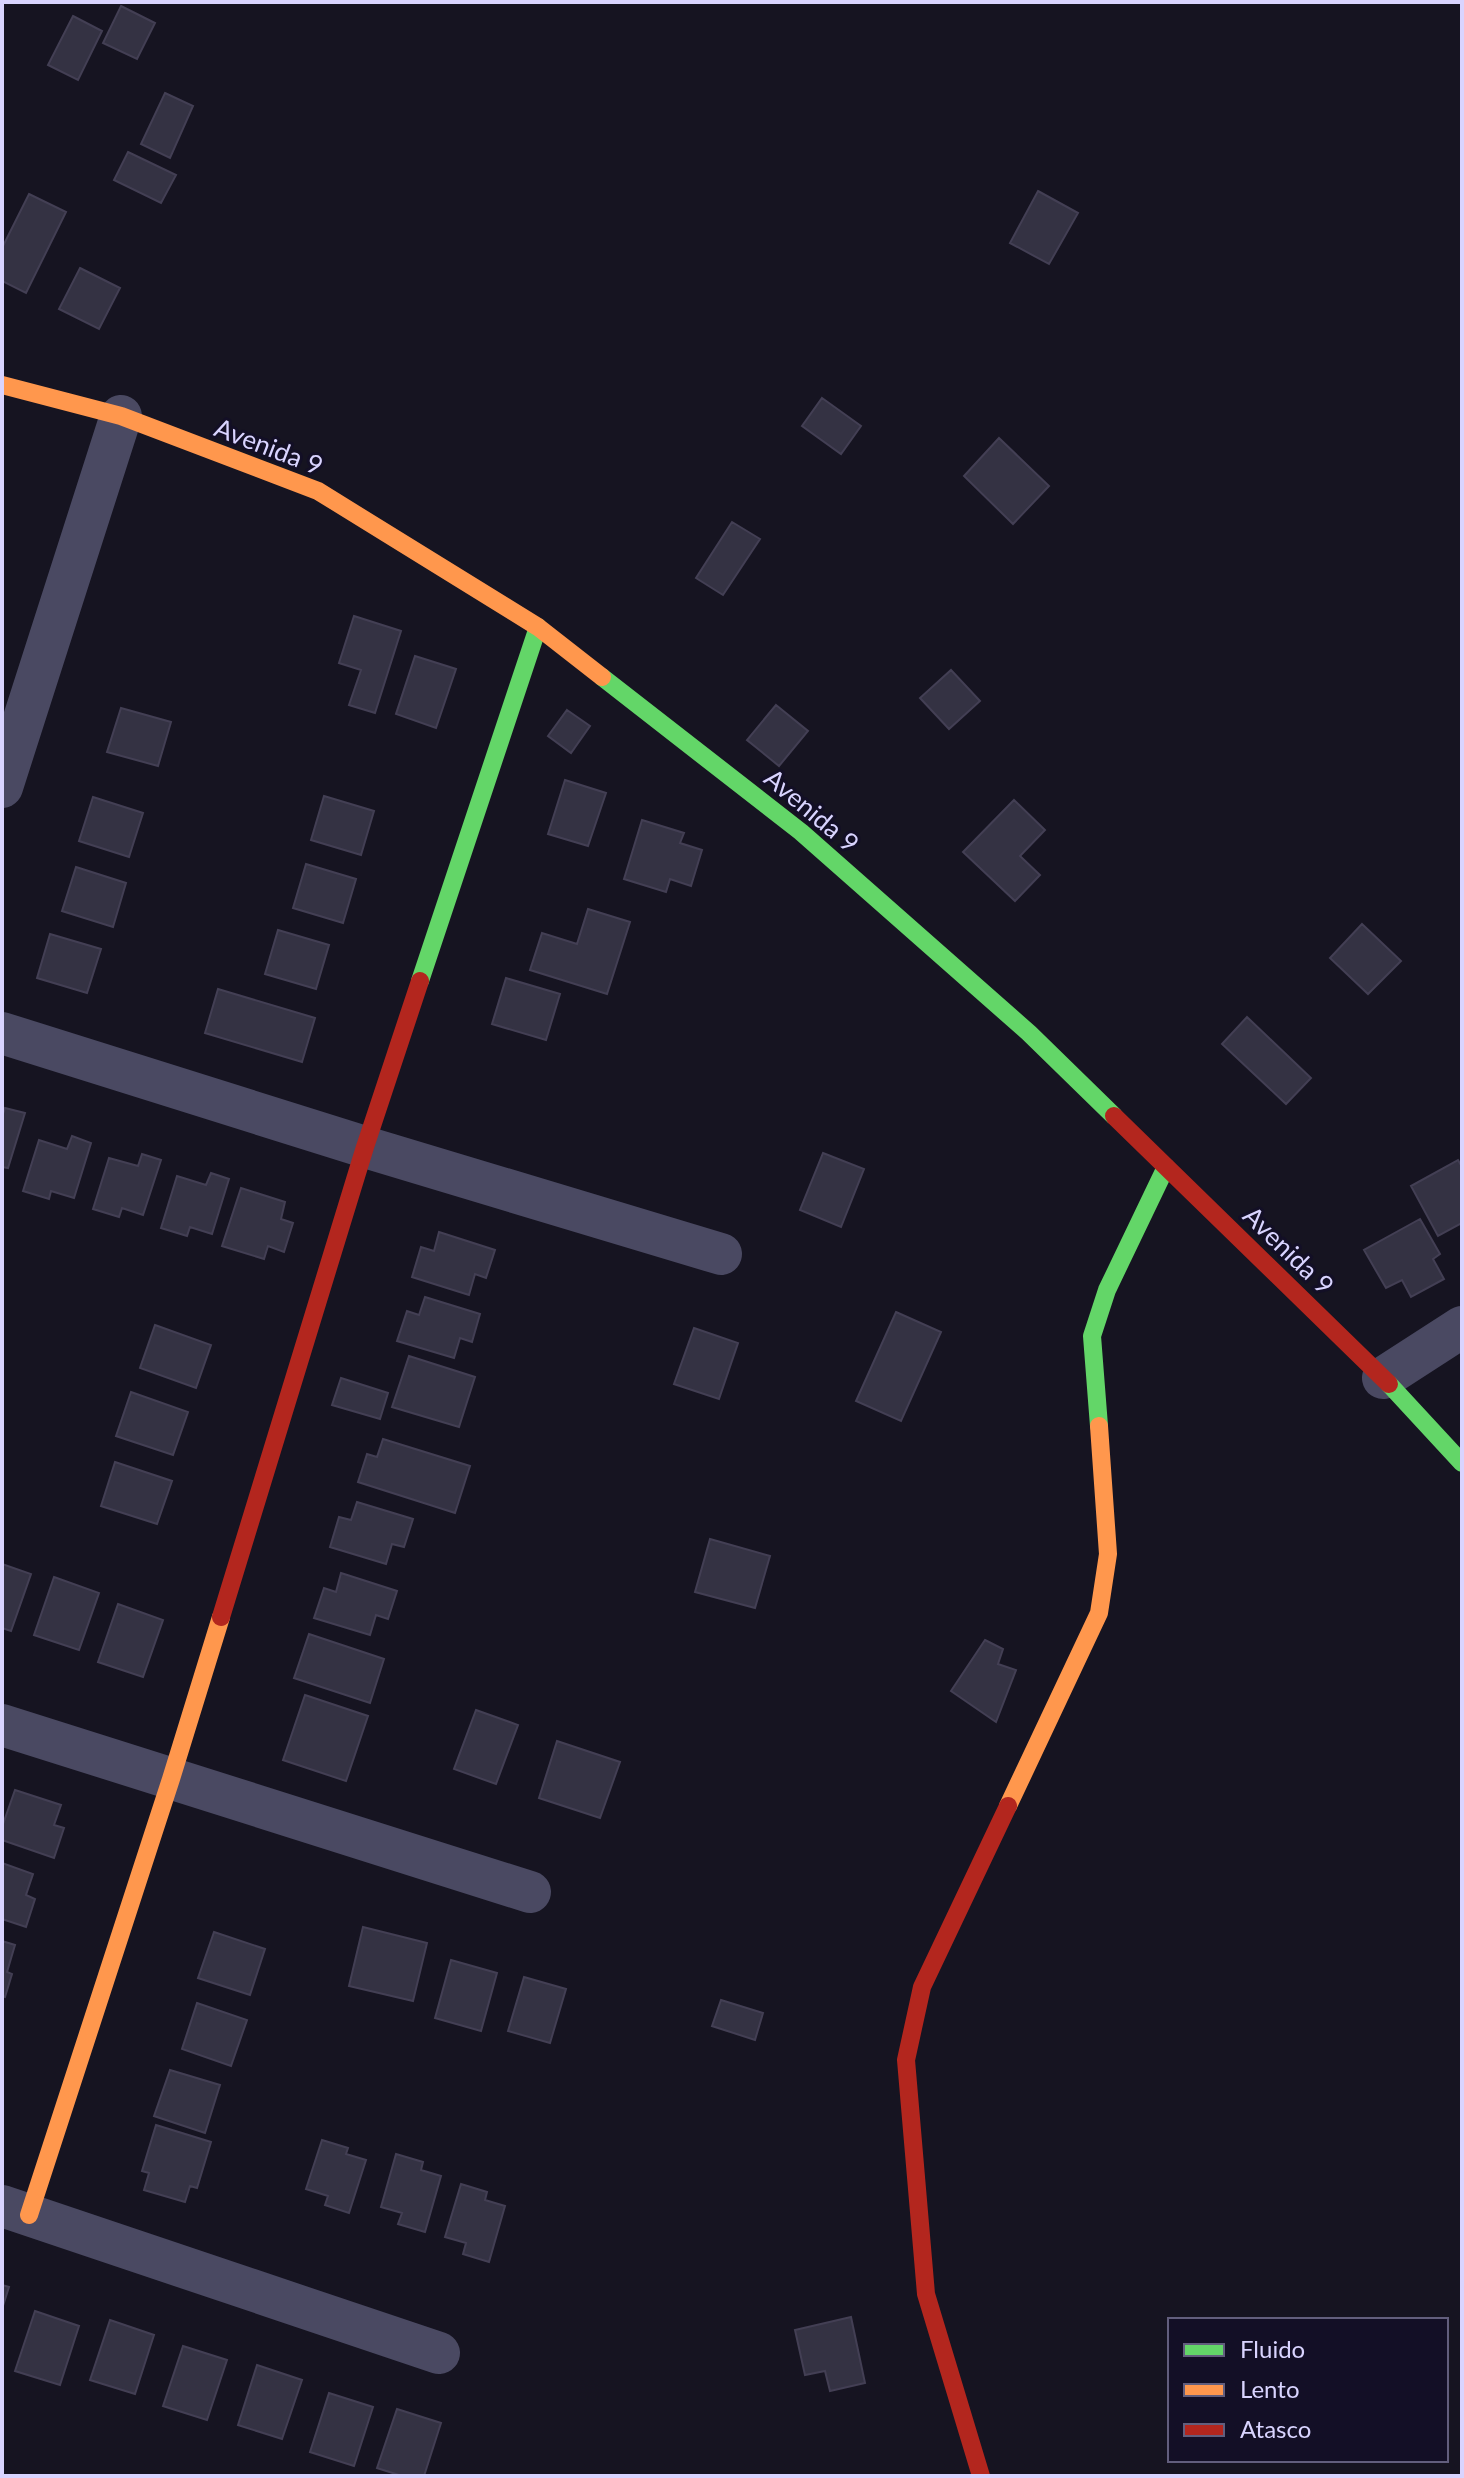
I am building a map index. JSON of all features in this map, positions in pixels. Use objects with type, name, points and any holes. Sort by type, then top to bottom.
[{"type":"street","name":"Avenida 9","points":[[2,385],[121,416],[318,491],[538,627],[801,832],[1029,1033],[1383,1378],[1462,1463]]},
{"type":"street","points":[[2,787],[121,416]]},
{"type":"street","points":[[439,2353],[15,2211],[171,1779],[365,1147],[538,627]]},
{"type":"street","points":[[2,1033],[721,1254]]},
{"type":"street","points":[[981,2476],[926,2294],[906,2060],[922,1987],[1099,1613],[1108,1554],[1092,1336],[1107,1290],[1166,1167]]},
{"type":"street","points":[[1383,1378],[1462,1327]]},
{"type":"street","points":[[2,1725],[530,1892]]},
{"type":"building","points":[[121,6],[155,23],[137,59],[103,43]]},
{"type":"building","points":[[73,16],[102,31],[78,80],[48,65]]},
{"type":"building","points":[[165,93],[193,106],[170,158],[141,144]]},
{"type":"building","points":[[128,152],[176,175],[161,203],[114,180]]},
{"type":"building","points":[[1038,191],[1078,213],[1049,264],[1010,243]]},
{"type":"building","points":[[29,194],[66,212],[26,293],[2,281],[2,248]]},
{"type":"building","points":[[80,268],[120,288],[99,329],[59,309]]},
{"type":"building","points":[[822,398],[861,426],[841,454],[802,426]]},
{"type":"building","points":[[999,438],[1049,486],[1013,524],[964,476]]},
{"type":"building","points":[[732,522],[760,539],[723,595],[696,578]]},
{"type":"building","points":[[354,616],[401,631],[375,713],[349,705],[361,670],[339,663]]},
{"type":"building","points":[[415,656],[456,669],[436,728],[396,714]]},
{"type":"building","points":[[951,670],[980,701],[949,729],[920,698]]},
{"type":"building","points":[[776,705],[808,731],[779,766],[747,740]]},
{"type":"building","points":[[121,708],[171,722],[158,766],[107,752]]},
{"type":"building","points":[[567,710],[590,726],[571,753],[548,736]]},
{"type":"building","points":[[565,780],[606,793],[588,846],[548,834]]},
{"type":"building","points":[[324,796],[374,811],[361,855],[311,840]]},
{"type":"building","points":[[93,797],[143,813],[129,857],[79,841]]},
{"type":"building","points":[[1014,800],[1045,830],[1020,856],[1040,875],[1015,901],[963,852]]},
{"type":"building","points":[[642,820],[684,833],[680,843],[702,850],[691,886],[670,879],[666,892],[624,879]]},
{"type":"building","points":[[306,864],[356,879],[343,923],[293,908]]},
{"type":"building","points":[[76,867],[126,883],[113,927],[62,911]]},
{"type":"building","points":[[588,909],[630,922],[607,994],[530,970],[542,933],[577,944]]},
{"type":"building","points":[[1362,924],[1401,961],[1368,994],[1330,958]]},
{"type":"building","points":[[278,930],[329,945],[316,989],[265,974]]},
{"type":"building","points":[[50,934],[101,949],[87,993],[37,978]]},
{"type":"building","points":[[506,978],[560,994],[546,1040],[492,1024]]},
{"type":"building","points":[[218,989],[315,1018],[302,1062],[205,1033]]},
{"type":"building","points":[[1247,1017],[1311,1078],[1286,1104],[1222,1044]]},
{"type":"building","points":[[5,1108],[25,1113],[8,1168],[2,1167],[2,1117]]},
{"type":"building","points":[[72,1136],[91,1143],[74,1198],[51,1191],[49,1199],[23,1191],[39,1140],[67,1149]]},
{"type":"building","points":[[823,1153],[864,1169],[841,1227],[800,1210]]},
{"type":"building","points":[[142,1154],[161,1160],[143,1215],[122,1208],[119,1217],[93,1209],[109,1158],[138,1166]]},
{"type":"building","points":[[1458,1160],[1462,1167],[1462,1223],[1438,1236],[1411,1186]]},
{"type":"building","points":[[211,1173],[229,1179],[212,1234],[190,1227],[187,1236],[161,1228],[177,1176],[206,1185]]},
{"type":"building","points":[[241,1188],[285,1202],[281,1219],[293,1223],[284,1252],[268,1246],[264,1259],[222,1246]]},
{"type":"building","points":[[1420,1219],[1440,1254],[1433,1259],[1444,1279],[1411,1297],[1402,1280],[1386,1288],[1364,1250]]},
{"type":"building","points":[[439,1232],[495,1250],[486,1278],[475,1274],[469,1295],[412,1277],[421,1247],[434,1251]]},
{"type":"building","points":[[425,1297],[480,1314],[472,1342],[460,1338],[454,1358],[397,1341],[407,1311],[419,1315]]},
{"type":"building","points":[[896,1312],[941,1332],[901,1421],[856,1401]]},
{"type":"building","points":[[155,1325],[211,1345],[196,1388],[140,1368]]},
{"type":"building","points":[[694,1328],[738,1343],[719,1399],[674,1384]]},
{"type":"building","points":[[409,1356],[475,1377],[459,1427],[392,1407]]},
{"type":"building","points":[[341,1378],[388,1393],[380,1419],[332,1405]]},
{"type":"building","points":[[131,1392],[188,1412],[173,1455],[116,1436]]},
{"type":"building","points":[[383,1439],[470,1466],[455,1513],[358,1482],[367,1454],[377,1457]]},
{"type":"building","points":[[115,1462],[172,1481],[157,1524],[101,1506]]},
{"type":"building","points":[[357,1502],[413,1519],[404,1547],[392,1544],[386,1564],[330,1547],[339,1517],[351,1520]]},
{"type":"building","points":[[710,1539],[770,1556],[755,1608],[695,1592]]},
{"type":"building","points":[[2,1564],[31,1574],[11,1631],[2,1628]]},
{"type":"building","points":[[341,1573],[397,1591],[388,1619],[376,1615],[370,1635],[314,1618],[324,1588],[336,1592]]},
{"type":"building","points":[[54,1577],[99,1593],[79,1650],[34,1635]]},
{"type":"building","points":[[118,1604],[163,1620],[143,1677],[98,1662]]},
{"type":"building","points":[[309,1634],[384,1659],[370,1703],[294,1678]]},
{"type":"building","points":[[985,1640],[1003,1649],[998,1664],[1016,1670],[996,1722],[951,1691]]},
{"type":"building","points":[[305,1695],[368,1716],[346,1781],[283,1760]]},
{"type":"building","points":[[476,1710],[518,1725],[496,1784],[454,1769]]},
{"type":"building","points":[[557,1741],[620,1762],[600,1818],[539,1798]]},
{"type":"building","points":[[15,1790],[61,1805],[54,1825],[64,1828],[54,1858],[2,1840],[2,1827]]},
{"type":"building","points":[[2,1863],[33,1874],[26,1895],[35,1899],[26,1927],[2,1919]]},
{"type":"building","points":[[363,1927],[427,1943],[413,2001],[349,1986]]},
{"type":"building","points":[[214,1932],[265,1949],[250,1995],[198,1978]]},
{"type":"building","points":[[2,1941],[15,1945],[7,1972],[12,1974],[5,1997],[2,1996]]},
{"type":"building","points":[[451,1960],[497,1973],[481,2031],[435,2018]]},
{"type":"building","points":[[524,1977],[566,1989],[550,2043],[508,2031]]},
{"type":"building","points":[[721,2000],[763,2013],[755,2040],[712,2026]]},
{"type":"building","points":[[197,2003],[247,2020],[231,2066],[182,2049]]},
{"type":"building","points":[[170,2070],[220,2085],[205,2133],[154,2116]]},
{"type":"building","points":[[156,2125],[211,2142],[197,2188],[190,2186],[185,2202],[144,2190],[149,2173],[142,2171]]},
{"type":"building","points":[[322,2140],[348,2148],[346,2154],[366,2160],[349,2213],[325,2205],[328,2196],[306,2189]]},
{"type":"building","points":[[396,2154],[423,2162],[421,2170],[441,2176],[425,2232],[398,2224],[402,2213],[381,2207]]},
{"type":"building","points":[[461,2184],[487,2192],[485,2200],[505,2206],[489,2262],[463,2254],[466,2243],[445,2237]]},
{"type":"building","points":[[2,2285],[9,2287],[2,2309]]},
{"type":"building","points":[[35,2311],[79,2326],[60,2385],[15,2371]]},
{"type":"building","points":[[851,2317],[865,2383],[830,2391],[825,2371],[805,2375],[795,2330]]},
{"type":"building","points":[[110,2320],[154,2335],[135,2394],[90,2380]]},
{"type":"building","points":[[183,2346],[227,2360],[207,2420],[163,2406]]},
{"type":"building","points":[[257,2365],[302,2380],[282,2439],[238,2425]]},
{"type":"building","points":[[329,2393],[373,2407],[354,2466],[310,2452]]},
{"type":"building","points":[[397,2409],[441,2423],[424,2476],[402,2476],[377,2468]]},
{"type":"traffic: fast","points":[[420,981],[538,627]]},
{"type":"traffic: fast","points":[[602,677],[801,832],[1029,1033],[1114,1116]]},
{"type":"traffic: fast","points":[[1099,1426],[1092,1336],[1107,1290],[1166,1167]]},
{"type":"traffic: fast","points":[[1389,1384],[1462,1463]]},
{"type":"traffic: slow","points":[[2,385],[121,416],[318,491],[538,627],[602,677]]},
{"type":"traffic: slow","points":[[1008,1806],[1099,1613],[1108,1554],[1099,1426]]},
{"type":"traffic: slow","points":[[29,2215],[221,1617]]},
{"type":"traffic: jam","points":[[221,1617],[365,1147],[420,981]]},
{"type":"traffic: jam","points":[[1114,1116],[1389,1384]]},
{"type":"traffic: jam","points":[[981,2476],[926,2294],[906,2060],[922,1987],[1008,1806]]}]
